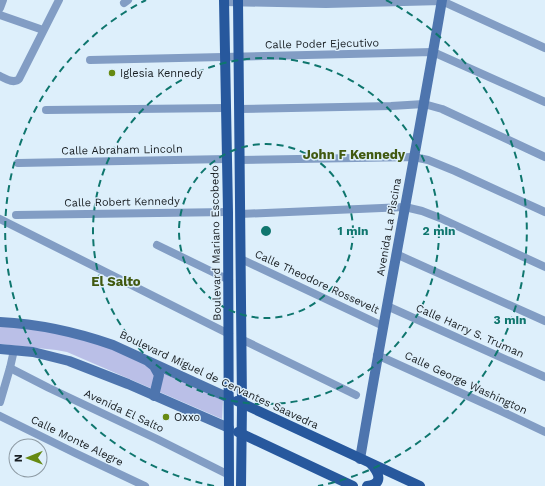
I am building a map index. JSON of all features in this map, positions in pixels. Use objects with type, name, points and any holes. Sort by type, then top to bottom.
[{"type":"main road","name":"Avenida La Piscina","points":[[360,458],[377,355],[442,0]]},
{"type":"main road","name":"Boulevard Mariano Escobedo","points":[[224,1],[229,280],[229,486]]},
{"type":"main road","points":[[238,1],[242,486]]},
{"type":"main road","name":"Boulevard Miguel de Cervantes Saavedra","points":[[0,322],[60,329],[113,345],[420,486]]},
{"type":"main road","points":[[0,349],[32,352],[69,361],[128,384],[229,428],[349,484],[367,486],[376,483],[378,480],[377,471],[371,464]]},
{"type":"main road","points":[[147,360],[154,366],[159,375],[154,396]]},
{"type":"street","points":[[0,8],[3,0]]},
{"type":"street","points":[[0,76],[13,81],[18,80],[59,0]]},
{"type":"street","points":[[224,1],[326,4],[442,0],[545,48]]},
{"type":"street","points":[[0,15],[43,30]]},
{"type":"street","name":"Calle Poder Ejecutivo","points":[[90,60],[433,52],[545,102]]},
{"type":"street","points":[[239,109],[424,104],[442,109],[545,157]]},
{"type":"street","points":[[46,110],[226,108]]},
{"type":"street","points":[[239,160],[414,157],[428,160],[455,171],[545,212]]},
{"type":"street","name":"Calle Abraham Lincoln","points":[[18,163],[227,159]]},
{"type":"street","points":[[240,214],[405,208],[422,211],[440,218],[545,267]]},
{"type":"street","name":"Calle Robert Kennedy","points":[[16,215],[228,212]]},
{"type":"street","points":[[0,219],[229,334]]},
{"type":"street","points":[[157,244],[229,280]]},
{"type":"street","points":[[396,254],[545,321]]},
{"type":"street","name":"Calle Theodore Rossevelt","points":[[241,259],[383,326]]},
{"type":"street","name":"Calle Harry S. Truman","points":[[387,306],[545,377]]},
{"type":"street","points":[[241,339],[356,395]]},
{"type":"street","points":[[0,402],[14,350]]},
{"type":"street","name":"Calle George Washington","points":[[377,355],[545,432]]},
{"type":"street","name":"Avenida El Salto","points":[[10,368],[229,474]]},
{"type":"street","name":"Calle Monte Alegre","points":[[0,416],[141,485]]},
{"type":"shaded area","points":[[0,326],[55,331],[94,341],[223,400],[222,419],[67,352],[0,344]]},
{"type":"place","name":"Iglesia Kennedy","points":[[112,73]]},
{"type":"place","name":"Oxxo","points":[[166,417]]},
{"type":"district","name":"John F Kennedy","points":[[354,154]]},
{"type":"district","name":"El Salto","points":[[116,281]]}]
